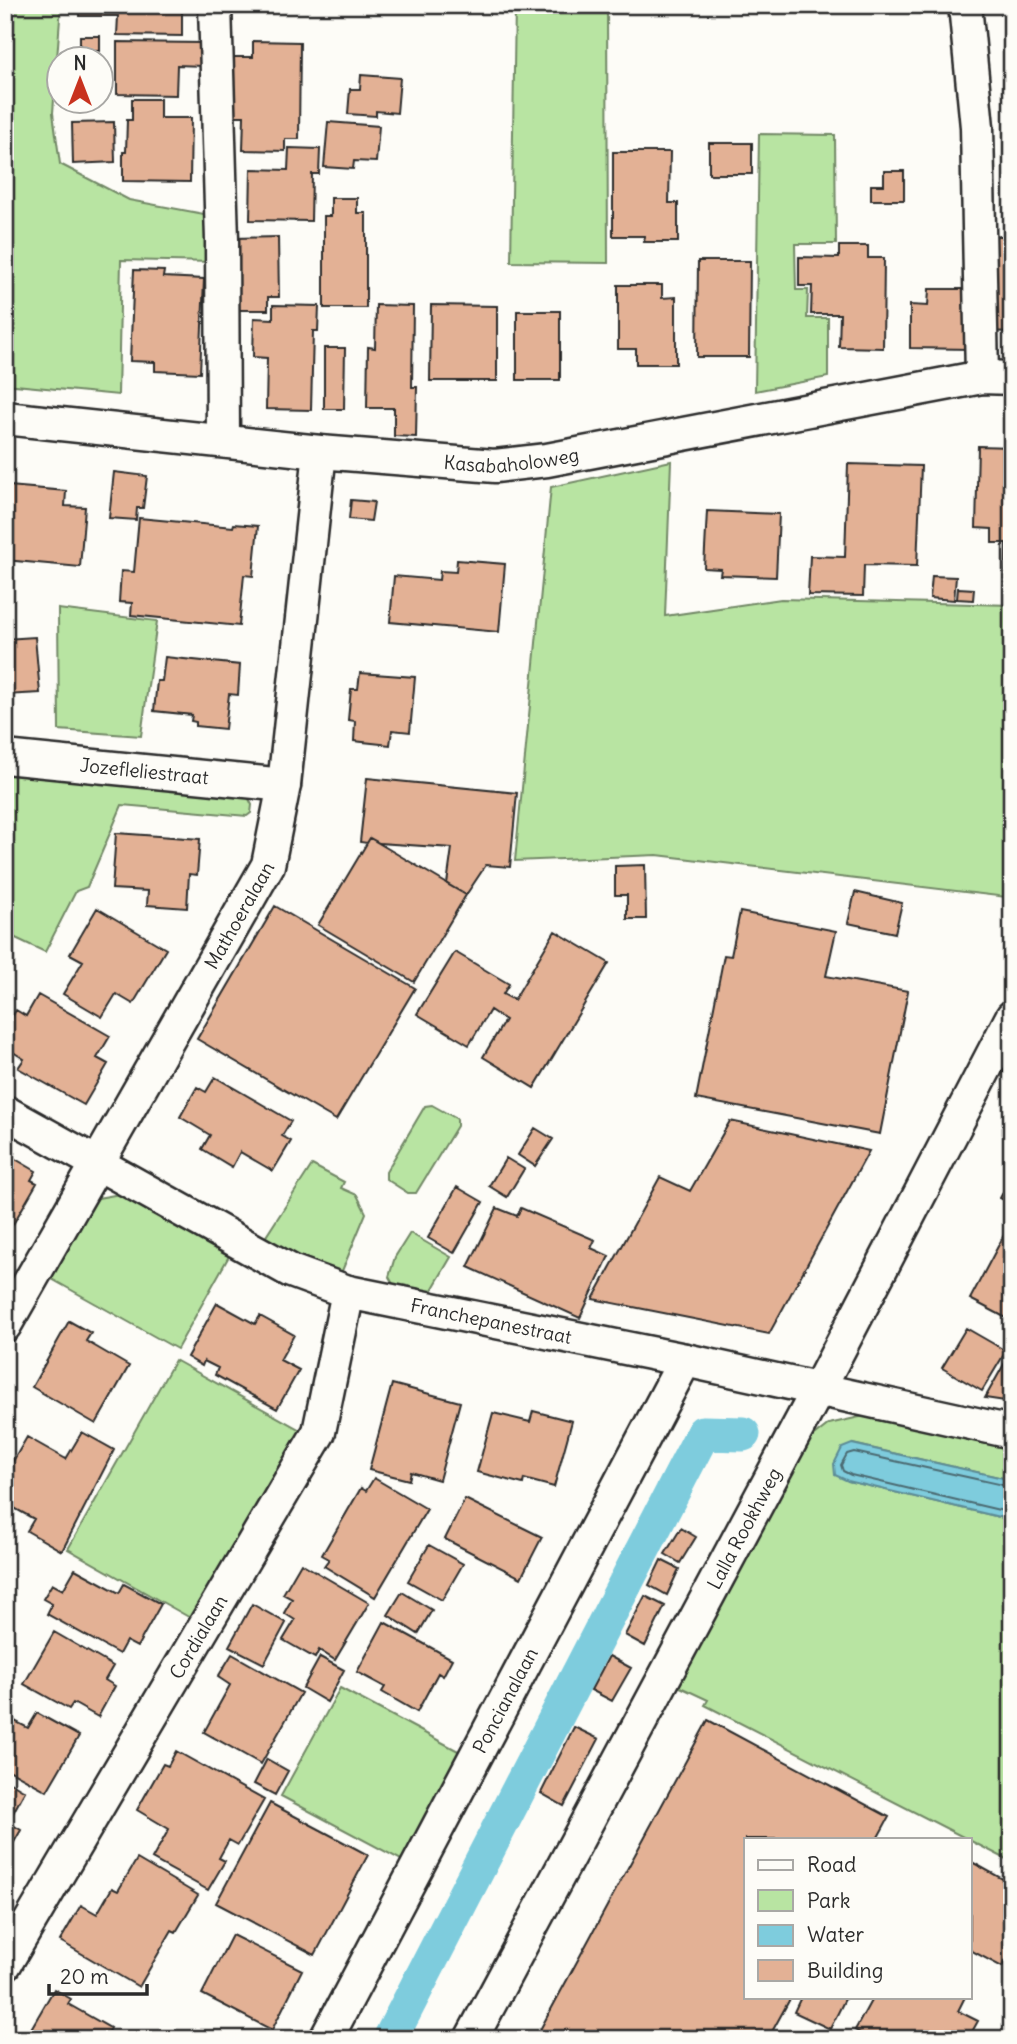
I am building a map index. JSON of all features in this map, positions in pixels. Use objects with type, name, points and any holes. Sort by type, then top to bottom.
[{"type":"street","points":[[215,5],[222,240],[223,440]]},
{"type":"street","points":[[965,5],[997,377]]},
{"type":"street","name":"Kasabaholoweg","points":[[5,418],[320,452],[495,466],[547,460],[997,377]]},
{"type":"street","name":"Mathoeralaan","points":[[5,1325],[99,1165],[268,865],[284,785],[320,452]]},
{"type":"street","name":"Jozefleliestraat","points":[[5,757],[284,785]]},
{"type":"street","name":"Lalla Rookhweg","points":[[471,2039],[819,1388],[1012,1017]]},
{"type":"street","name":"Franchepanestraat","points":[[5,1112],[291,1271],[348,1292],[819,1388],[1012,1432]]},
{"type":"street","name":"Cordialaan","points":[[5,1964],[319,1432],[348,1292]]},
{"type":"street","name":"Poncianalaan","points":[[326,2039],[685,1360]]},
{"type":"green space","points":[[5,5],[61,5],[58,46],[46,46],[46,116],[53,116],[60,164],[129,200],[215,216],[214,262],[121,260],[118,395],[5,384]]},
{"type":"green space","points":[[515,5],[607,5],[608,263],[511,262]]},
{"type":"green space","points":[[759,134],[835,135],[836,244],[795,244],[796,290],[808,290],[807,318],[828,318],[828,377],[755,391]]},
{"type":"green space","points":[[671,461],[665,616],[781,599],[1012,605],[1012,886],[1006,897],[657,855],[515,861],[551,487]]},
{"type":"green space","points":[[58,609],[157,621],[141,736],[59,730]]},
{"type":"green space","points":[[5,770],[247,795],[252,805],[251,813],[247,816],[122,805],[87,887],[76,891],[45,952],[5,933]]},
{"type":"green space","points":[[432,1105],[457,1119],[457,1126],[416,1193],[408,1193],[386,1179],[386,1172],[425,1106]]},
{"type":"green space","points":[[312,1165],[344,1182],[341,1188],[357,1195],[366,1213],[342,1271],[309,1269],[263,1241]]},
{"type":"green space","points":[[120,1194],[131,1196],[229,1256],[177,1349],[48,1277],[98,1198]]},
{"type":"green space","points":[[410,1233],[451,1257],[429,1295],[393,1284],[389,1277],[395,1257]]},
{"type":"green space","points":[[175,1360],[302,1431],[194,1620],[68,1549]]},
{"type":"green space","points":[[864,1416],[890,1419],[1012,1446],[1012,1480],[853,1444],[848,1481],[1012,1520],[1012,1862],[972,1842],[972,1838],[965,1838],[705,1705],[708,1700],[678,1686],[806,1442],[829,1424]]},
{"type":"green space","points":[[340,1688],[462,1753],[403,1861],[281,1796]]},
{"type":"water","points":[[852,1444],[1012,1480],[1012,1520],[848,1481],[835,1475],[834,1464],[842,1448]]},
{"type":"building","points":[[79,5],[182,5],[182,36],[117,35],[118,16],[79,16]]},
{"type":"building","points":[[80,36],[100,36],[100,46],[80,46]]},
{"type":"building","points":[[253,41],[300,42],[299,139],[285,139],[285,151],[243,150],[244,116],[227,116],[228,57],[253,57]]},
{"type":"building","points":[[117,42],[203,43],[203,66],[177,65],[176,95],[117,94]]},
{"type":"building","points":[[361,75],[400,78],[397,113],[376,111],[376,116],[348,114],[350,89],[360,89]]},
{"type":"building","points":[[132,99],[160,99],[160,118],[191,118],[190,182],[123,181],[123,152],[126,152],[127,120],[132,120]]},
{"type":"building","points":[[114,122],[115,162],[73,164],[72,123]]},
{"type":"building","points":[[328,122],[379,126],[376,162],[354,161],[353,169],[324,167]]},
{"type":"building","points":[[709,143],[752,143],[752,174],[709,174]]},
{"type":"building","points":[[289,148],[320,149],[319,174],[312,174],[311,221],[250,220],[251,169],[288,170]]},
{"type":"building","points":[[613,152],[670,152],[669,203],[678,203],[678,242],[644,242],[645,236],[613,236]]},
{"type":"building","points":[[884,171],[904,171],[904,200],[871,200],[871,185],[884,185]]},
{"type":"building","points":[[331,198],[357,198],[357,213],[366,213],[366,308],[324,308],[324,216],[331,216]]},
{"type":"building","points":[[987,236],[1012,236],[1012,332],[986,331]]},
{"type":"building","points":[[278,237],[279,297],[268,297],[268,310],[235,310],[235,238]]},
{"type":"building","points":[[839,246],[868,246],[868,258],[884,258],[883,348],[839,347],[840,314],[811,314],[812,286],[799,286],[799,257],[839,258]]},
{"type":"building","points":[[698,261],[750,261],[749,357],[697,357]]},
{"type":"building","points":[[134,270],[164,271],[163,277],[204,279],[200,373],[155,371],[155,362],[130,361]]},
{"type":"building","points":[[618,285],[662,285],[662,298],[676,297],[676,364],[636,364],[636,349],[618,349]]},
{"type":"building","points":[[929,289],[971,289],[970,349],[910,348],[910,305],[928,306]]},
{"type":"building","points":[[273,305],[319,306],[318,331],[313,331],[311,410],[266,409],[267,358],[253,357],[254,318],[273,319]]},
{"type":"building","points":[[376,305],[413,306],[412,387],[417,387],[416,437],[394,436],[394,408],[367,408],[368,347],[375,348]]},
{"type":"building","points":[[431,305],[497,306],[497,381],[430,381]]},
{"type":"building","points":[[517,311],[560,311],[560,380],[517,380]]},
{"type":"building","points":[[324,348],[345,348],[344,409],[324,409]]},
{"type":"building","points":[[978,446],[1012,447],[1012,584],[1005,584],[1006,543],[992,543],[992,529],[976,528]]},
{"type":"building","points":[[848,464],[921,466],[917,566],[864,565],[863,596],[808,595],[810,556],[845,557]]},
{"type":"building","points":[[114,472],[147,476],[143,508],[137,508],[136,520],[109,518]]},
{"type":"building","points":[[9,486],[66,491],[65,506],[85,507],[80,567],[5,560],[5,496],[9,496]]},
{"type":"building","points":[[351,500],[374,502],[371,521],[349,519]]},
{"type":"building","points":[[707,511],[779,514],[776,577],[720,575],[721,569],[704,568]]},
{"type":"building","points":[[139,518],[233,527],[234,524],[258,526],[253,576],[244,575],[239,626],[131,615],[132,603],[119,602],[121,571],[134,572]]},
{"type":"building","points":[[457,560],[505,564],[499,632],[390,622],[394,576],[439,580],[440,571],[456,572]]},
{"type":"building","points":[[932,576],[956,577],[954,600],[930,598]]},
{"type":"building","points":[[958,588],[974,589],[973,600],[957,599]]},
{"type":"building","points":[[35,637],[40,693],[5,695],[5,639]]},
{"type":"building","points":[[165,657],[240,665],[238,695],[229,694],[225,729],[196,726],[196,722],[191,721],[192,715],[154,711],[157,681],[162,681]]},
{"type":"building","points":[[360,673],[415,677],[410,732],[392,730],[390,745],[354,741],[355,721],[348,720],[351,689],[358,689]]},
{"type":"building","points":[[367,778],[517,793],[510,867],[486,865],[466,895],[447,884],[452,848],[379,843],[370,838],[367,843],[360,842]]},
{"type":"building","points":[[116,833],[200,839],[197,875],[189,874],[187,908],[147,905],[148,891],[112,889]]},
{"type":"building","points":[[370,838],[466,895],[414,982],[318,925]]},
{"type":"building","points":[[645,865],[646,919],[627,919],[627,895],[615,895],[615,866]]},
{"type":"building","points":[[855,892],[902,903],[895,933],[848,923]]},
{"type":"building","points":[[275,906],[415,988],[336,1120],[197,1039]]},
{"type":"building","points":[[97,908],[166,949],[133,1004],[116,994],[102,1017],[63,994],[83,961],[70,954]]},
{"type":"building","points":[[740,912],[836,931],[826,976],[908,991],[880,1134],[696,1099],[724,955],[731,956]]},
{"type":"building","points":[[555,931],[609,963],[534,1088],[483,1057],[505,1020],[490,1010],[469,1045],[417,1014],[455,952],[509,984],[503,994],[514,1000]]},
{"type":"building","points":[[38,995],[110,1036],[97,1058],[108,1064],[84,1105],[18,1068],[24,1059],[5,1047],[5,1028],[16,1010],[26,1016]]},
{"type":"building","points":[[215,1077],[291,1121],[282,1136],[291,1141],[273,1171],[240,1152],[232,1167],[202,1149],[210,1135],[180,1117],[197,1087],[206,1092]]},
{"type":"building","points":[[730,1121],[869,1151],[769,1334],[593,1299],[660,1177],[690,1191]]},
{"type":"building","points":[[535,1128],[553,1139],[535,1166],[518,1155]]},
{"type":"building","points":[[5,1153],[36,1171],[31,1180],[37,1183],[5,1238]]},
{"type":"building","points":[[506,1158],[524,1169],[507,1197],[489,1186]]},
{"type":"building","points":[[1012,1176],[1012,1204],[1000,1198]]},
{"type":"building","points":[[457,1187],[483,1202],[454,1253],[428,1238]]},
{"type":"building","points":[[497,1208],[517,1216],[521,1208],[595,1240],[591,1248],[609,1256],[580,1318],[468,1267]]},
{"type":"building","points":[[1012,1220],[1012,1321],[970,1299]]},
{"type":"building","points":[[217,1303],[255,1324],[260,1316],[294,1335],[280,1360],[299,1370],[277,1409],[215,1375],[218,1368],[204,1361],[202,1366],[187,1357]]},
{"type":"building","points":[[69,1321],[91,1333],[86,1341],[129,1366],[96,1424],[32,1387]]},
{"type":"building","points":[[966,1328],[1006,1351],[982,1391],[942,1368]]},
{"type":"building","points":[[1011,1352],[1012,1402],[985,1398]]},
{"type":"building","points":[[392,1384],[460,1402],[439,1480],[411,1472],[409,1480],[369,1470]]},
{"type":"building","points":[[533,1411],[572,1421],[554,1487],[524,1479],[523,1484],[477,1472],[493,1413],[530,1422]]},
{"type":"building","points":[[82,1432],[114,1450],[62,1551],[27,1531],[34,1519],[5,1503],[5,1475],[27,1437],[66,1459]]},
{"type":"building","points":[[374,1478],[427,1509],[375,1597],[324,1566],[329,1559],[322,1555],[361,1488],[366,1491]]},
{"type":"building","points":[[465,1499],[542,1537],[521,1578],[445,1539]]},
{"type":"building","points":[[681,1528],[696,1537],[680,1563],[665,1554]]},
{"type":"building","points":[[429,1545],[463,1564],[442,1600],[408,1581]]},
{"type":"building","points":[[661,1560],[679,1569],[667,1595],[649,1585]]},
{"type":"building","points":[[301,1563],[369,1603],[335,1660],[319,1650],[315,1658],[283,1640],[295,1620],[284,1613],[292,1599],[283,1594]]},
{"type":"building","points":[[75,1569],[119,1593],[124,1584],[161,1604],[137,1647],[126,1641],[119,1654],[47,1614],[52,1604],[43,1599],[52,1584],[63,1590]]},
{"type":"building","points":[[402,1592],[432,1610],[418,1634],[388,1615]]},
{"type":"building","points":[[645,1596],[665,1606],[645,1646],[625,1635]]},
{"type":"building","points":[[252,1604],[286,1623],[264,1664],[229,1646]]},
{"type":"building","points":[[384,1622],[452,1659],[443,1676],[438,1673],[417,1712],[382,1692],[385,1687],[357,1672]]},
{"type":"building","points":[[54,1632],[113,1666],[105,1680],[115,1686],[98,1717],[73,1703],[69,1709],[24,1684]]},
{"type":"building","points":[[232,1654],[301,1693],[261,1764],[204,1732],[230,1685],[218,1677]]},
{"type":"building","points":[[609,1656],[631,1668],[612,1701],[591,1690]]},
{"type":"building","points":[[320,1657],[344,1670],[327,1702],[303,1688]]},
{"type":"building","points":[[37,1713],[79,1736],[47,1791],[5,1768],[5,1716],[28,1728]]},
{"type":"building","points":[[708,1720],[889,1817],[878,1838],[744,1838],[744,1998],[790,1998],[768,2039],[535,2039]]},
{"type":"building","points":[[574,1727],[599,1739],[564,1806],[541,1793]]},
{"type":"building","points":[[176,1751],[264,1800],[238,1845],[229,1840],[219,1858],[225,1861],[208,1890],[152,1859],[169,1829],[137,1810],[163,1764],[168,1766]]},
{"type":"building","points":[[267,1759],[288,1771],[275,1795],[254,1784]]},
{"type":"building","points":[[5,1779],[25,1791],[8,1822],[21,1830],[6,1856]]},
{"type":"building","points":[[270,1803],[368,1855],[315,1955],[216,1903]]},
{"type":"building","points":[[137,1859],[198,1895],[176,1932],[172,1930],[139,1987],[60,1941],[81,1905],[97,1914],[112,1888],[118,1891]]},
{"type":"building","points":[[972,1862],[1012,1884],[1012,1948],[1002,1967],[972,1951]]},
{"type":"building","points":[[232,1935],[302,1970],[272,2030],[202,1994]]},
{"type":"building","points":[[54,1989],[71,1999],[68,2004],[110,2028],[104,2039],[25,2039]]},
{"type":"building","points":[[801,1998],[846,1998],[830,2029],[794,2012]]},
{"type":"building","points":[[872,1998],[964,1998],[958,2011],[978,2021],[968,2039],[871,2039],[855,2030]]},
{"type":"waterway","points":[[390,2039],[703,1433],[743,1434]]}]
